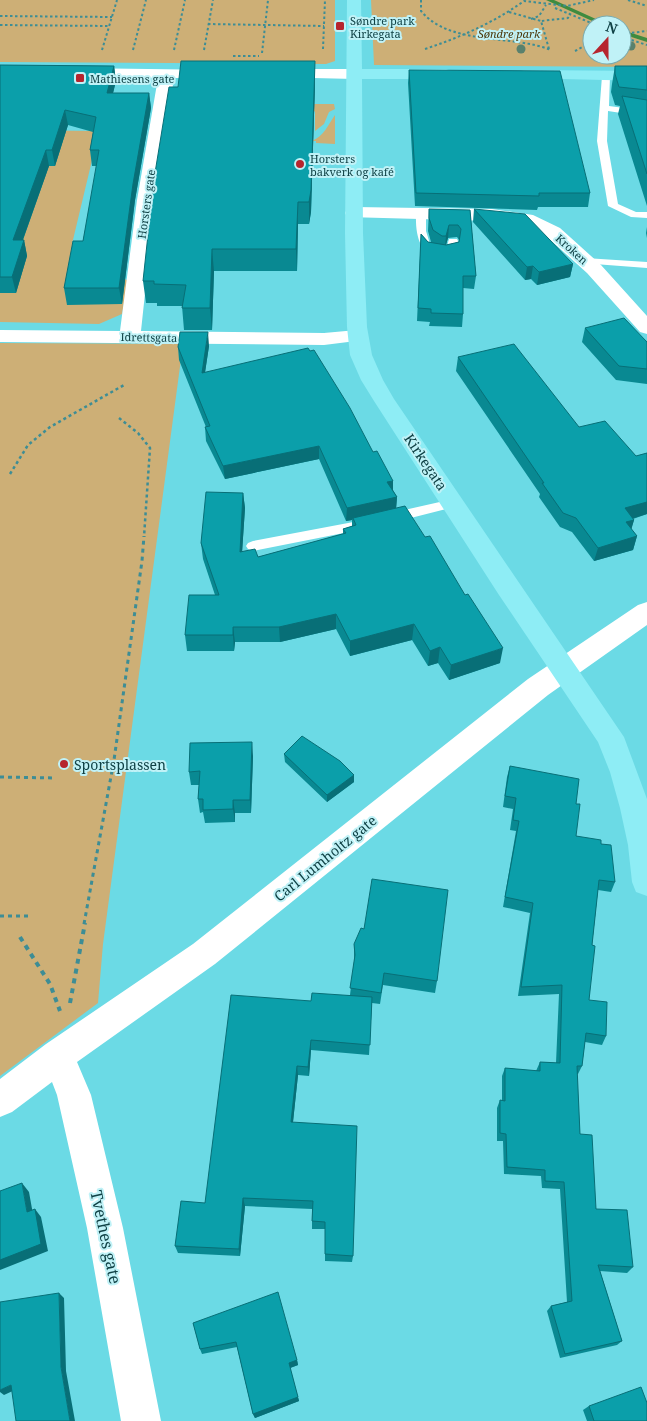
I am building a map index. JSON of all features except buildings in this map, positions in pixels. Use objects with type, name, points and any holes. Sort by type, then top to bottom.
[{"type":"main road","name":"Kirkegata","points":[[354,0],[354,213],[357,336],[361,355],[372,380],[563,669],[595,713],[618,754],[632,798],[645,852],[647,882]]},
{"type":"main road","points":[[355,74],[457,74]]},
{"type":"main road","points":[[507,74],[647,76]]},
{"type":"street","points":[[0,72],[170,64],[233,73]]},
{"type":"street","name":"Horsters gate","points":[[130,337],[146,200],[170,64]]},
{"type":"street","points":[[261,74],[355,74]]},
{"type":"street","name":"Kroken","points":[[354,213],[492,215],[526,219],[553,232],[585,261],[647,328]]},
{"type":"street","name":"Idrettsgata","points":[[0,336],[324,339],[357,336]]},
{"type":"street","name":"Carl Lumholtz gate","points":[[0,1100],[62,1041],[204,954],[563,669],[647,612]]},
{"type":"street","name":"Tvethes gate","points":[[62,1041],[105,1228],[141,1421]]},
{"type":"lane","points":[[606,76],[602,142],[613,206],[635,215],[647,215]]},
{"type":"lane","points":[[603,108],[647,114]]},
{"type":"lane","points":[[421,213],[422,241],[424,246],[433,252],[447,253],[452,251],[453,241]]},
{"type":"lane","points":[[585,261],[647,265]]},
{"type":"lane","points":[[253,546],[357,526],[453,503]]},
{"type":"path","points":[[101,55],[117,0]]},
{"type":"path","points":[[131,55],[146,0]]},
{"type":"path","points":[[170,64],[184,0]]},
{"type":"path","points":[[203,56],[213,0]]},
{"type":"path","points":[[262,56],[268,0]]},
{"type":"path","points":[[323,49],[325,0]]},
{"type":"path","points":[[421,0],[419,8],[431,22],[442,28],[469,35],[524,42],[554,51]]},
{"type":"path","points":[[519,0],[550,6],[582,19]]},
{"type":"path","points":[[550,6],[579,6],[594,0]]},
{"type":"path","points":[[628,0],[647,6]]},
{"type":"path","points":[[421,50],[469,35],[510,12],[524,1]]},
{"type":"path","points":[[530,19],[539,16],[546,5]]},
{"type":"path","points":[[510,12],[541,21],[558,21],[568,18],[570,13]]},
{"type":"path","points":[[0,16],[112,17]]},
{"type":"path","points":[[541,21],[541,28],[549,43],[549,49]]},
{"type":"path","points":[[208,24],[324,26]]},
{"type":"path","points":[[0,25],[109,26]]},
{"type":"path","points":[[632,32],[647,31]]},
{"type":"path","points":[[632,39],[647,45]]},
{"type":"path","points":[[10,474],[28,445],[50,427],[124,385]]},
{"type":"path","points":[[62,1041],[114,760],[142,561],[150,448],[138,433],[119,418]]},
{"type":"path","points":[[0,777],[56,778]]},
{"type":"path","points":[[0,916],[28,916]]},
{"type":"path","points":[[20,937],[50,984],[62,1041]]},
{"type":"green space","points":[[0,0],[335,0],[335,61],[326,64],[0,62]]},
{"type":"green space","name":"Søndre park","points":[[371,0],[647,0],[647,67],[374,65]]},
{"type":"green space","points":[[308,104],[334,104],[335,109],[329,112],[324,124],[315,131],[315,112]]},
{"type":"green space","points":[[335,115],[335,144],[312,141],[323,133]]},
{"type":"green space","points":[[0,130],[99,131],[72,244],[128,281],[122,314],[99,324],[0,322]]},
{"type":"green space","name":"Sportsplassen","points":[[0,343],[183,344],[103,944],[98,1003],[0,1076]]},
{"type":"waterway","points":[[549,0],[583,15]]},
{"type":"waterway","points":[[632,35],[647,40]]},
{"type":"place","name":"Søndre park Kirkegata","points":[[340,26]]},
{"type":"place","name":"Mathiesens gate","points":[[80,78]]},
{"type":"place","name":"Horsters bakverk og kafé","points":[[300,164]]},
{"type":"place","name":"Sportsplassen","points":[[64,764]]}]
